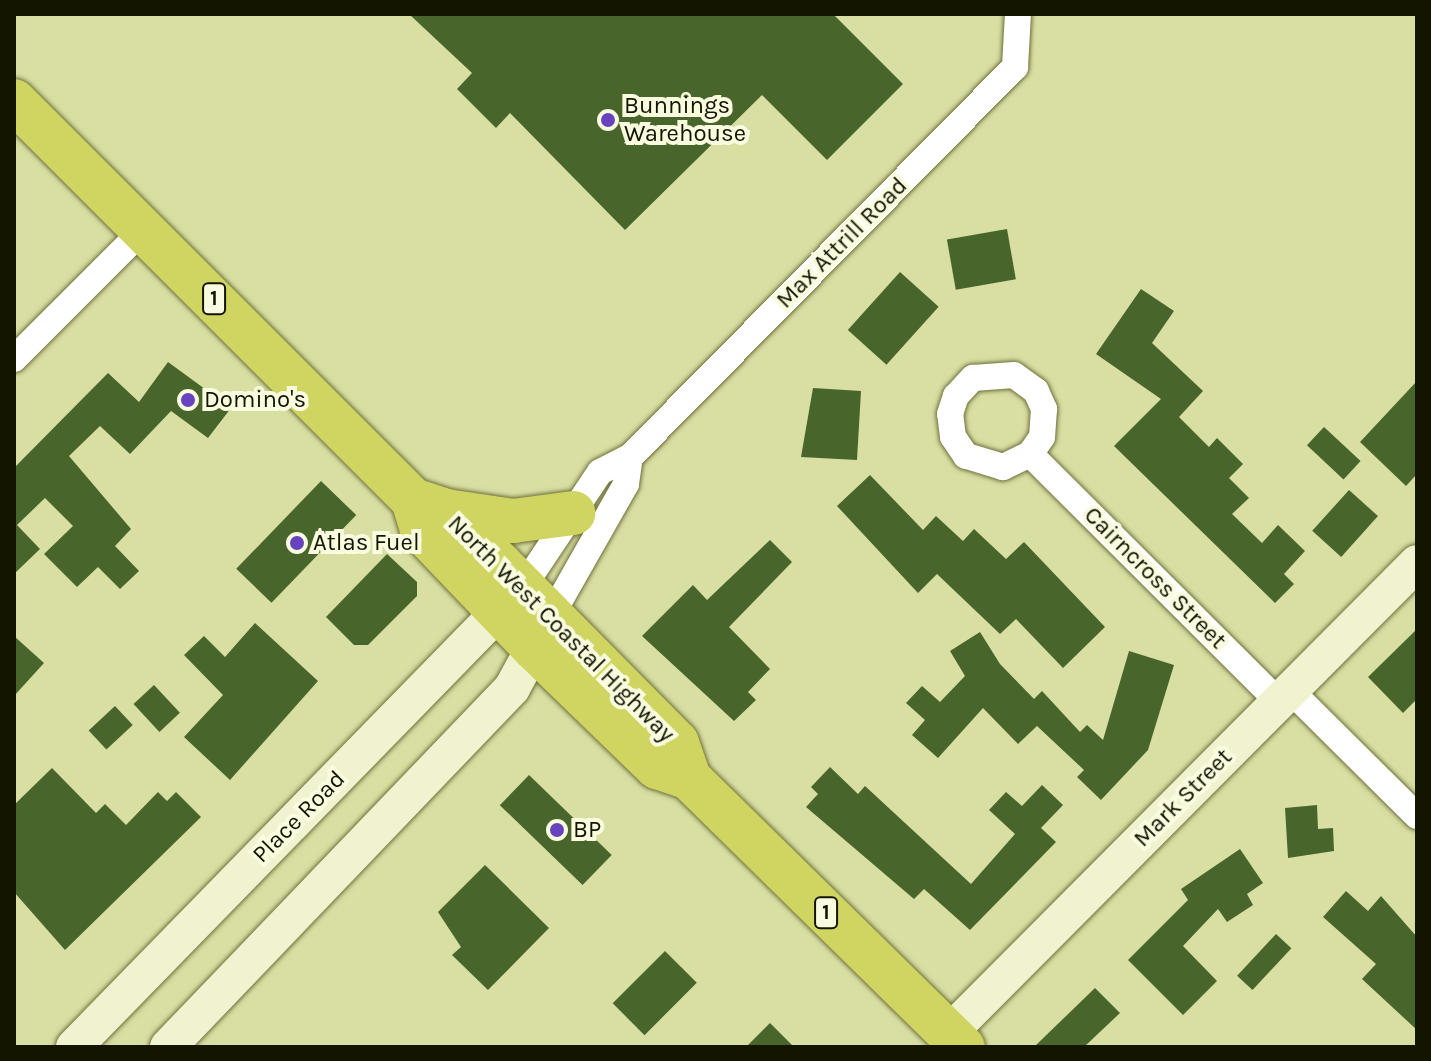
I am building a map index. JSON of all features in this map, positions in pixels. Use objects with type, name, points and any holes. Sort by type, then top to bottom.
[{"type":"highway","name":"North West Coastal Highway","points":[[14,101],[429,505],[423,532],[527,615],[657,767],[689,778],[956,1040]]},
{"type":"highway","points":[[429,505],[501,520],[573,513]]},
{"type":"street","name":"Max Attrill Road","points":[[527,615],[573,513],[600,472],[630,457],[1015,67],[1018,14]]},
{"type":"street","points":[[14,359],[144,229]]},
{"type":"street","name":"Cairncross Street","points":[[1030,454],[1285,696],[1417,816]]},
{"type":"street","name":"Max Attrill Road","points":[[527,615],[626,484],[630,457]]},
{"type":"street","name":"Mark Street","points":[[956,1040],[1285,696],[1417,563]]},
{"type":"street","points":[[168,1047],[421,789],[512,688],[527,615]]},
{"type":"street","name":"Place Road","points":[[74,1047],[527,615]]},
{"type":"building","name":"Bunnings Warehouse","points":[[409,14],[833,14],[903,84],[827,160],[762,95],[625,230],[510,113],[496,128],[457,89],[472,73]]},
{"type":"building","points":[[1007,229],[1016,279],[956,290],[947,240]]},
{"type":"building","points":[[900,272],[939,307],[886,365],[848,330]]},
{"type":"building","points":[[1141,289],[1174,311],[1152,343],[1203,391],[1179,417],[1209,447],[1217,438],[1243,464],[1229,478],[1249,498],[1232,514],[1262,543],[1278,525],[1305,551],[1284,574],[1294,584],[1275,603],[1114,446],[1161,399],[1096,354]]},
{"type":"building","points":[[168,362],[231,408],[208,438],[171,411],[130,454],[100,426],[69,456],[131,529],[115,546],[139,571],[120,589],[98,567],[77,587],[44,554],[73,526],[45,498],[17,525],[40,549],[14,574],[14,468],[108,373],[139,402]]},
{"type":"building","points":[[1417,381],[1417,474],[1406,486],[1360,442]]},
{"type":"building","points":[[813,388],[861,391],[857,460],[801,457]]},
{"type":"building","points":[[1324,427],[1361,461],[1344,479],[1307,445]]},
{"type":"building","points":[[870,475],[923,530],[936,516],[963,541],[974,529],[1006,559],[1024,542],[1105,627],[1063,668],[1016,619],[1000,634],[937,574],[918,593],[837,506]]},
{"type":"building","points":[[321,481],[356,515],[271,603],[236,569]]},
{"type":"building","points":[[1349,490],[1378,516],[1341,557],[1312,531]]},
{"type":"building","points":[[770,540],[792,562],[729,627],[770,669],[748,692],[756,700],[734,721],[642,636],[693,585],[707,600]]},
{"type":"building","points":[[387,554],[417,582],[417,596],[368,645],[354,645],[326,617]]},
{"type":"building","points":[[255,623],[318,681],[230,780],[184,737],[223,695],[184,655],[204,636],[225,657]]},
{"type":"building","points":[[1417,629],[1417,699],[1403,713],[1368,677]]},
{"type":"building","points":[[980,632],[1000,664],[1034,699],[1042,691],[1080,732],[1087,725],[1103,740],[1129,651],[1174,665],[1148,750],[1101,800],[1077,777],[1084,770],[1037,726],[1018,744],[983,708],[938,758],[912,735],[925,720],[906,703],[922,686],[940,702],[965,676],[950,651]]},
{"type":"building","points":[[14,636],[44,663],[14,696]]},
{"type":"building","points":[[154,685],[180,713],[159,732],[134,704]]},
{"type":"building","points":[[115,706],[133,725],[106,750],[89,731]]},
{"type":"building","points":[[830,767],[858,794],[865,786],[971,884],[1015,834],[989,810],[1006,792],[1022,806],[1042,785],[1063,805],[1041,828],[1056,842],[970,930],[924,889],[914,899],[806,807],[818,794],[811,787]]},
{"type":"building","points":[[52,768],[96,813],[105,804],[126,825],[158,792],[167,801],[176,792],[201,817],[65,950],[14,892],[14,805]]},
{"type":"building","points":[[529,775],[612,855],[583,885],[500,805]]},
{"type":"building","points":[[1317,805],[1318,829],[1333,828],[1334,851],[1288,858],[1285,808]]},
{"type":"building","points":[[1240,849],[1263,883],[1247,894],[1253,905],[1227,922],[1218,909],[1183,946],[1217,981],[1183,1015],[1128,960],[1188,900],[1181,889]]},
{"type":"building","points":[[485,865],[549,928],[488,990],[452,955],[461,947],[438,912]]},
{"type":"building","points":[[1346,891],[1368,911],[1381,896],[1417,937],[1417,1030],[1362,979],[1376,964],[1323,917]]},
{"type":"building","points":[[1276,934],[1291,948],[1252,990],[1237,976]]},
{"type":"building","points":[[665,951],[697,983],[644,1035],[613,1003]]},
{"type":"building","points":[[1095,988],[1120,1013],[1084,1047],[1034,1047]]},
{"type":"building","points":[[770,1023],[794,1047],[746,1047]]},
{"type":"place","name":"Bunnings Warehouse","points":[[608,120]]},
{"type":"place","name":"Domino's","points":[[188,400]]},
{"type":"place","name":"Atlas Fuel","points":[[297,543]]},
{"type":"place","name":"BP","points":[[557,830]]}]
